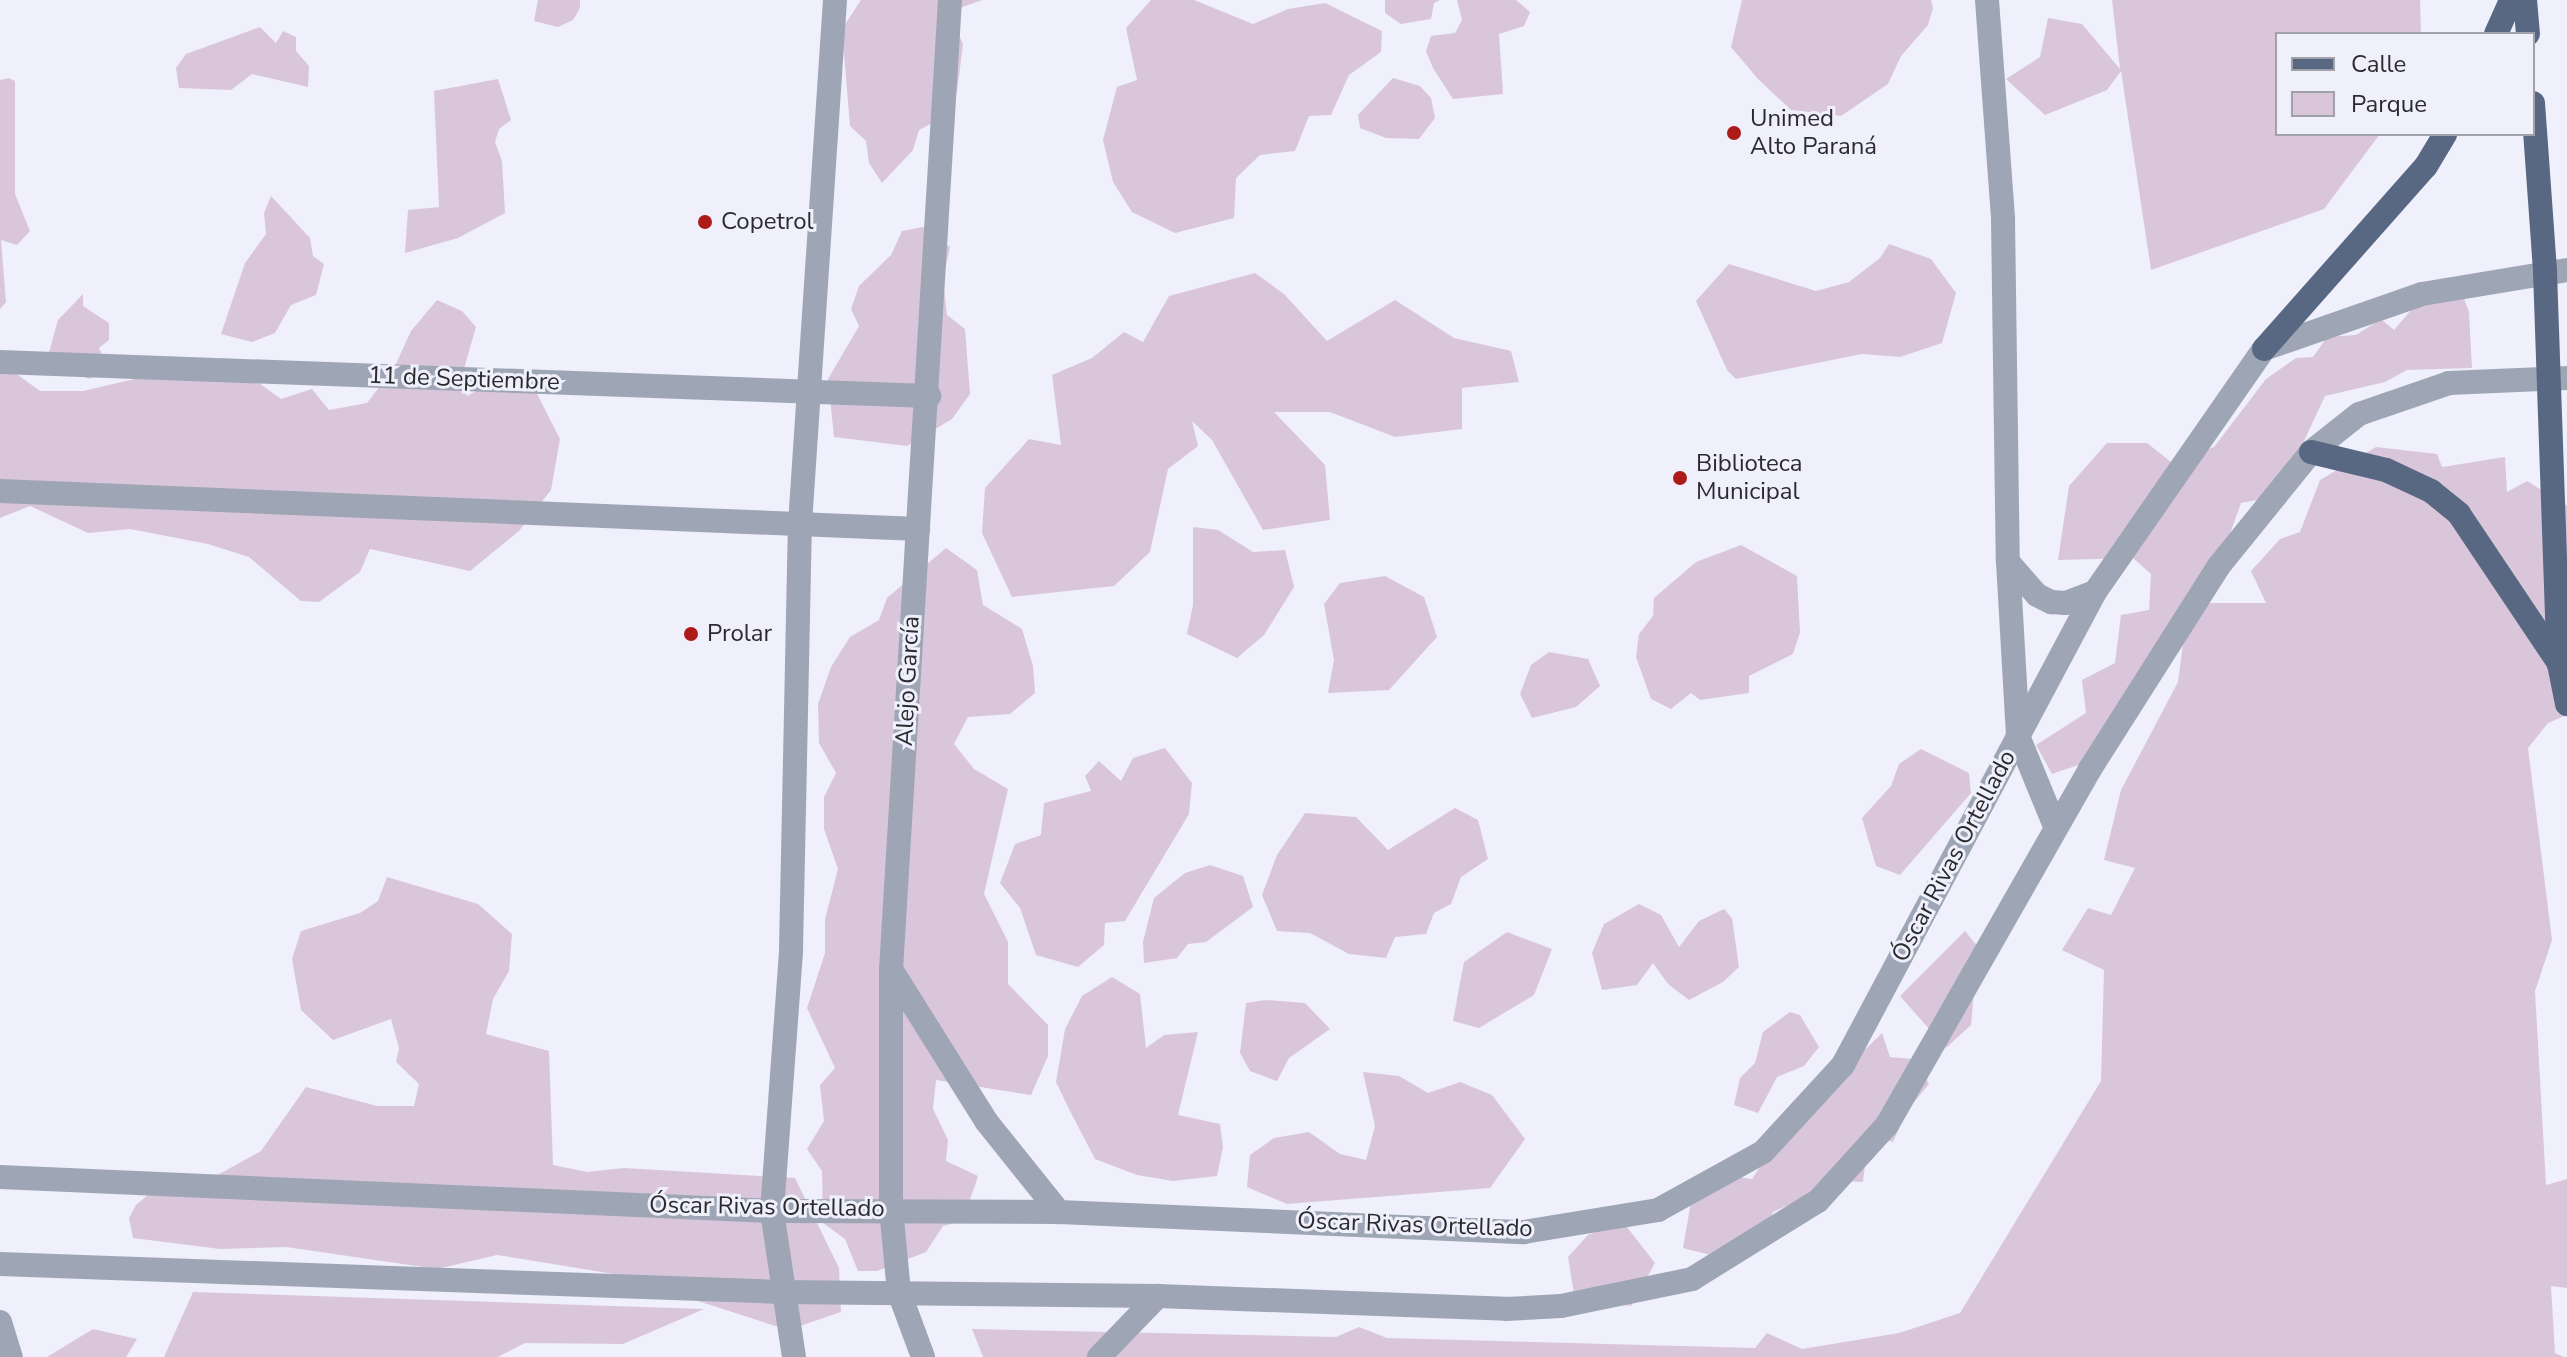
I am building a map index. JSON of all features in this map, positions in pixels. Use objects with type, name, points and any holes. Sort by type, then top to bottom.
[{"type":"main road","points":[[2497,32],[2511,0]]},
{"type":"main road","points":[[2525,0],[2528,32]]},
{"type":"main road","points":[[2535,118],[2556,271],[2559,664],[2567,704]]},
{"type":"main road","points":[[2264,349],[2426,166],[2444,136]]},
{"type":"main road","points":[[2311,452],[2386,470],[2431,491],[2459,514],[2559,664]]},
{"type":"street","points":[[794,1357],[781,1292],[772,1211],[791,950],[800,524],[835,0]]},
{"type":"street","name":"Alejo García","points":[[923,1357],[899,1292],[891,1209],[891,970],[929,396],[950,0]]},
{"type":"street","points":[[1987,0],[2003,219],[2008,562],[2018,736],[2055,826]]},
{"type":"street","points":[[2264,349],[2422,294],[2556,271]]},
{"type":"street","name":"Óscar Rivas Ortellado","points":[[0,1177],[772,1211],[891,1209],[1059,1212],[1524,1232],[1658,1210],[1763,1152],[1843,1065],[2095,592],[2264,349]]},
{"type":"street","name":"11 de Septiembre","points":[[0,362],[929,396]]},
{"type":"street","points":[[0,1264],[781,1292],[1158,1296],[1506,1309],[1561,1306],[1692,1279],[1818,1201],[1887,1125],[2055,826],[2218,567],[2311,452],[2359,414],[2449,383],[2557,378]]},
{"type":"street","points":[[0,491],[918,529]]},
{"type":"street","points":[[2008,562],[2037,595],[2051,602],[2066,603],[2095,592]]},
{"type":"street","points":[[891,970],[986,1121],[1059,1212]]},
{"type":"street","points":[[1099,1357],[1158,1296]]},
{"type":"street","points":[[0,1322],[11,1357]]},
{"type":"green space","points":[[538,0],[580,0],[580,8],[573,20],[558,27],[534,21]]},
{"type":"green space","points":[[861,0],[982,0],[949,12],[963,44],[957,92],[934,122],[919,130],[913,150],[882,183],[869,163],[866,141],[850,126],[842,29]]},
{"type":"green space","points":[[1151,0],[1194,0],[1253,24],[1288,9],[1325,3],[1382,31],[1381,52],[1349,75],[1331,115],[1309,116],[1295,151],[1260,155],[1236,178],[1234,218],[1175,233],[1132,212],[1113,182],[1103,140],[1117,87],[1137,80],[1126,28]]},
{"type":"green space","points":[[1385,0],[1440,0],[1434,3],[1431,19],[1401,24],[1385,13]]},
{"type":"green space","points":[[1457,0],[1516,0],[1530,12],[1524,26],[1499,34],[1503,94],[1453,99],[1433,68],[1426,51],[1431,36],[1455,33],[1462,20]]},
{"type":"green space","points":[[1742,0],[1931,0],[1933,8],[1928,25],[1901,56],[1888,84],[1841,116],[1791,110],[1758,79],[1731,47]]},
{"type":"green space","points":[[2112,0],[2420,0],[2421,32],[2275,32],[2275,136],[2379,136],[2324,209],[2151,270],[2121,71],[2107,90],[2045,115],[2006,79],[2040,57],[2048,18],[2082,24],[2120,69]]},
{"type":"green space","points":[[260,27],[276,43],[283,31],[296,37],[296,51],[309,66],[308,87],[252,74],[231,90],[179,88],[176,68],[186,54]]},
{"type":"green space","points":[[9,78],[15,81],[15,194],[30,231],[17,245],[1,240],[6,302],[0,309],[0,80]]},
{"type":"green space","points":[[1393,78],[1420,86],[1431,98],[1435,118],[1419,139],[1386,138],[1360,128],[1358,115]]},
{"type":"green space","points":[[498,79],[511,120],[499,129],[495,142],[502,161],[505,213],[458,238],[405,253],[408,210],[439,207],[434,91]]},
{"type":"green space","points":[[271,196],[310,238],[313,256],[324,264],[316,295],[291,305],[275,333],[252,342],[221,334],[245,263],[266,234],[264,213]]},
{"type":"green space","points":[[923,227],[950,247],[943,279],[947,315],[965,329],[970,394],[952,419],[907,446],[834,437],[828,379],[859,326],[851,309],[859,286],[891,255],[902,231]]},
{"type":"green space","points":[[1889,244],[1931,259],[1956,293],[1942,343],[1900,357],[1862,354],[1736,379],[1727,370],[1696,301],[1729,264],[1816,291],[1849,282],[1880,258]]},
{"type":"green space","points":[[1255,273],[1284,294],[1327,341],[1395,300],[1454,338],[1511,351],[1519,382],[1462,388],[1462,429],[1395,437],[1330,412],[1274,412],[1325,465],[1330,520],[1263,530],[1212,440],[1192,421],[1198,446],[1168,469],[1150,552],[1114,586],[1012,597],[982,533],[985,488],[1029,439],[1061,445],[1052,375],[1092,358],[1124,332],[1143,342],[1169,296]]},
{"type":"green space","points":[[2462,293],[2469,312],[2472,368],[2407,370],[2385,382],[2325,396],[2296,458],[2268,498],[2241,503],[2218,567],[2096,759],[2052,774],[2036,745],[2086,713],[2082,680],[2115,663],[2121,615],[2149,610],[2151,574],[2133,558],[2058,560],[2069,486],[2107,443],[2147,443],[2171,462],[2214,447],[2266,379],[2296,358],[2313,357],[2327,337],[2356,335],[2381,319],[2394,330],[2417,303]]},
{"type":"green space","points":[[83,294],[83,306],[109,323],[109,340],[99,348],[106,365],[90,379],[46,363],[58,320]]},
{"type":"green space","points":[[437,300],[462,311],[476,327],[461,379],[467,396],[505,376],[533,386],[560,439],[551,490],[519,531],[470,571],[370,549],[360,572],[319,602],[301,601],[249,557],[208,544],[130,529],[88,533],[30,506],[0,518],[0,362],[40,391],[83,391],[224,358],[281,399],[312,389],[329,410],[367,403],[395,366],[411,331]]},
{"type":"green space","points":[[2376,447],[2437,454],[2442,467],[2505,457],[2507,492],[2527,481],[2567,506],[2567,715],[2548,723],[2528,748],[2552,940],[2535,991],[2546,1185],[2567,1179],[2567,1288],[2551,1286],[2555,1353],[2564,1357],[983,1357],[972,1329],[1336,1337],[1359,1327],[1387,1338],[1755,1348],[1767,1333],[1802,1349],[1899,1333],[1960,1313],[2101,1081],[2104,970],[2062,950],[2088,908],[2111,915],[2135,868],[2104,860],[2121,790],[2178,682],[2186,621],[2195,603],[2266,603],[2251,571],[2280,539],[2300,532],[2320,480]]},
{"type":"green space","points":[[1193,527],[1218,530],[1253,552],[1285,550],[1294,587],[1264,635],[1237,658],[1187,634],[1193,605]]},
{"type":"green space","points":[[1741,545],[1797,576],[1800,632],[1793,654],[1749,676],[1749,693],[1700,700],[1691,693],[1671,709],[1651,699],[1636,657],[1639,634],[1653,616],[1654,598],[1696,562]]},
{"type":"green space","points":[[946,548],[977,570],[983,605],[1022,629],[1033,666],[1035,693],[1010,714],[968,717],[954,744],[974,769],[1008,789],[984,894],[1008,942],[1008,984],[1048,1025],[1048,1056],[1031,1095],[936,1080],[933,1109],[948,1140],[946,1161],[978,1176],[963,1221],[943,1226],[926,1252],[877,1271],[858,1271],[845,1239],[823,1223],[822,1171],[807,1149],[824,1121],[820,1085],[835,1068],[807,1008],[825,953],[825,919],[838,869],[824,829],[824,797],[836,773],[819,743],[818,704],[831,667],[850,637],[879,620],[887,598]]},
{"type":"green space","points":[[1385,576],[1424,597],[1437,637],[1389,690],[1328,693],[1334,660],[1324,604],[1340,583]]},
{"type":"green space","points":[[1549,652],[1588,659],[1600,686],[1576,707],[1532,718],[1520,694],[1531,665]]},
{"type":"green space","points":[[1165,748],[1192,783],[1189,814],[1125,921],[1105,923],[1104,945],[1078,967],[1036,955],[1020,908],[1000,883],[1015,844],[1041,835],[1044,803],[1091,791],[1085,776],[1099,761],[1121,781],[1133,758]]},
{"type":"green space","points":[[1921,749],[1969,773],[1971,793],[1900,875],[1876,866],[1862,818],[1891,786],[1899,764]]},
{"type":"green space","points":[[1455,808],[1478,820],[1488,859],[1461,877],[1451,904],[1434,913],[1426,934],[1395,937],[1386,958],[1349,954],[1310,933],[1277,931],[1262,895],[1277,855],[1305,813],[1356,817],[1388,850]]},
{"type":"green space","points":[[1210,865],[1243,876],[1253,907],[1206,942],[1188,944],[1177,958],[1144,963],[1143,942],[1154,898],[1185,873]]},
{"type":"green space","points":[[387,877],[478,904],[512,934],[509,971],[493,999],[486,1034],[549,1051],[553,1165],[587,1172],[624,1168],[795,1178],[839,1268],[841,1312],[788,1330],[614,1274],[497,1255],[437,1269],[286,1247],[220,1249],[133,1238],[129,1218],[136,1205],[155,1189],[194,1188],[261,1151],[306,1087],[377,1106],[414,1106],[419,1084],[396,1062],[399,1048],[391,1019],[333,1040],[301,1010],[292,959],[301,931],[360,913],[378,901]]},
{"type":"green space","points":[[1639,904],[1661,915],[1679,947],[1699,921],[1724,909],[1732,918],[1739,967],[1723,982],[1689,1000],[1668,984],[1653,963],[1637,985],[1602,990],[1592,953],[1604,924]]},
{"type":"green space","points":[[1965,931],[1978,947],[1971,1025],[1946,1048],[1900,996]]},
{"type":"green space","points":[[1507,932],[1552,949],[1534,995],[1479,1028],[1453,1021],[1464,962]]},
{"type":"green space","points":[[1112,977],[1140,994],[1146,1048],[1164,1035],[1198,1032],[1178,1115],[1220,1124],[1223,1147],[1217,1176],[1173,1181],[1137,1175],[1095,1159],[1056,1082],[1065,1029],[1082,996]]},
{"type":"green space","points":[[1266,1000],[1305,1003],[1330,1029],[1289,1058],[1277,1081],[1250,1071],[1240,1053],[1246,1003]]},
{"type":"green space","points":[[1790,1012],[1800,1015],[1819,1047],[1804,1066],[1777,1077],[1758,1113],[1734,1105],[1740,1078],[1755,1063],[1763,1032]]},
{"type":"green space","points":[[1882,1033],[1890,1057],[1913,1059],[1929,1084],[1906,1112],[1893,1142],[1877,1137],[1866,1156],[1863,1182],[1842,1181],[1773,1212],[1756,1251],[1734,1261],[1683,1248],[1692,1196],[1724,1175],[1752,1179],[1788,1125]]},
{"type":"green space","points":[[1363,1072],[1399,1076],[1428,1093],[1460,1082],[1492,1095],[1525,1139],[1490,1188],[1287,1204],[1247,1187],[1250,1155],[1274,1138],[1309,1132],[1340,1154],[1366,1160],[1375,1126]]},
{"type":"green space","points":[[1623,1222],[1655,1263],[1631,1306],[1575,1300],[1568,1257],[1588,1235]]},
{"type":"green space","points":[[193,1292],[704,1309],[623,1344],[525,1343],[498,1357],[164,1357]]},
{"type":"green space","points":[[93,1329],[137,1339],[126,1357],[47,1357]]},
{"type":"place","name":"Unimed Alto Paraná","points":[[1734,133]]},
{"type":"place","name":"Copetrol","points":[[705,222]]},
{"type":"place","name":"Biblioteca Municipal","points":[[1680,478]]},
{"type":"place","name":"Prolar","points":[[691,634]]}]
